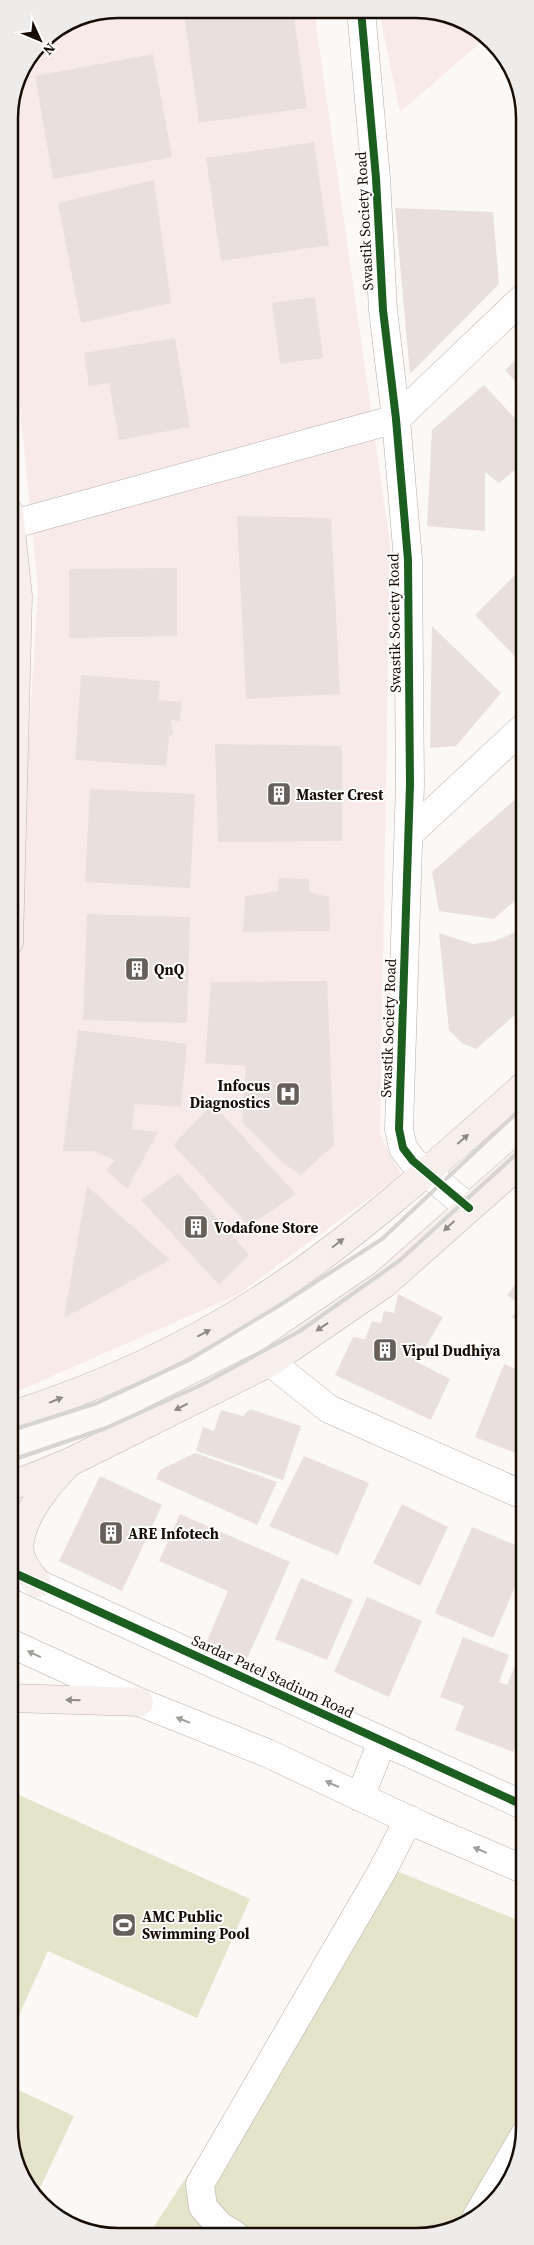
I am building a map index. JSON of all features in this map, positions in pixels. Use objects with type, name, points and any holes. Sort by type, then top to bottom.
[{"type":"main road","points":[[18,1413],[159,1357],[218,1326],[291,1279],[383,1209],[516,1093]]},
{"type":"main road","points":[[18,1485],[70,1462],[270,1362],[384,1284],[516,1167]]},
{"type":"main road","points":[[37,1583],[22,1559],[20,1541],[34,1503],[46,1486],[70,1462]]},
{"type":"main road","points":[[18,1698],[140,1702]]},
{"type":"street","name":"Swastik Society Road","points":[[361,18],[376,178],[383,310],[396,419],[408,560],[409,834],[398,1128],[403,1148],[413,1161],[469,1208]]},
{"type":"street","points":[[18,516],[396,419],[516,305]]},
{"type":"street","points":[[409,834],[516,734]]},
{"type":"street","points":[[270,1362],[329,1410],[516,1492]]},
{"type":"street","name":"Sardar Patel Stadium Road","points":[[18,1575],[516,1802]]},
{"type":"street","points":[[18,1647],[140,1702],[267,1753],[516,1866]]},
{"type":"street","points":[[360,1796],[382,1742]]},
{"type":"street","points":[[223,2228],[202,2206],[200,2184],[381,1873],[409,1819]]},
{"type":"street","points":[[487,2199],[513,2155]]},
{"type":"shaded area","points":[[315,18],[390,544],[380,1135],[401,1175],[237,1295],[18,1391],[18,918],[38,589],[18,387],[18,104],[21,91],[32,65],[65,65],[65,32],[79,25],[98,19]]},
{"type":"shaded area","points":[[380,18],[436,19],[467,31],[481,42],[400,112]]},
{"type":"green space","name":"AMC Public Swimming Pool","points":[[18,1795],[250,1899],[197,2018],[48,1951],[18,2017]]},
{"type":"green space","points":[[389,1868],[516,1919],[515,2147],[513,2155],[483,2203],[455,2220],[436,2226],[417,2228],[153,2228]]},
{"type":"green space","points":[[18,2090],[74,2116],[40,2188],[31,2178],[25,2166],[18,2141]]},
{"type":"building","points":[[199,18],[294,18],[307,108],[199,123],[185,20]]},
{"type":"building","points":[[153,54],[172,157],[53,179],[35,76]]},
{"type":"building","points":[[314,142],[329,245],[221,261],[206,158]]},
{"type":"building","points":[[154,180],[171,303],[81,323],[58,203]]},
{"type":"building","points":[[395,208],[493,212],[499,284],[410,374]]},
{"type":"building","points":[[315,297],[323,358],[280,364],[272,303]]},
{"type":"building","points":[[175,338],[190,427],[119,440],[109,383],[89,386],[84,353]]},
{"type":"building","points":[[516,360],[516,382],[505,370]]},
{"type":"building","points":[[484,385],[516,419],[516,469],[499,483],[485,472],[485,531],[427,526],[432,430]]},
{"type":"building","points":[[237,516],[331,518],[340,694],[246,699]]},
{"type":"building","points":[[177,568],[177,636],[69,638],[69,569]]},
{"type":"building","points":[[516,574],[516,658],[475,615]]},
{"type":"building","points":[[432,626],[501,693],[456,746],[430,748]]},
{"type":"building","points":[[81,675],[160,681],[158,700],[182,702],[180,721],[171,720],[173,734],[169,736],[166,766],[75,760]]},
{"type":"building","name":"Master Crest","points":[[215,744],[342,746],[342,841],[218,842]]},
{"type":"building","points":[[90,789],[195,794],[190,888],[85,882]]},
{"type":"building","points":[[516,799],[516,900],[494,919],[439,911],[432,872]]},
{"type":"building","points":[[279,878],[309,879],[309,892],[329,897],[330,931],[243,932],[245,896],[278,891]]},
{"type":"building","name":"QnQ","points":[[87,914],[190,917],[187,1023],[83,1020]]},
{"type":"building","points":[[516,932],[516,1014],[476,1049],[462,1043],[449,1030],[439,933],[473,944],[495,941]]},
{"type":"building","name":"Infocus Diagnostics","points":[[327,981],[334,1145],[301,1175],[283,1163],[242,1122],[246,1066],[205,1063],[211,982]]},
{"type":"building","points":[[78,1030],[187,1044],[181,1107],[135,1104],[132,1129],[158,1132],[127,1189],[106,1170],[115,1160],[93,1151],[63,1151]]},
{"type":"building","points":[[213,1104],[296,1194],[249,1226],[173,1145]]},
{"type":"building","name":"Vodafone Store","points":[[178,1173],[249,1255],[219,1285],[141,1200]]},
{"type":"building","points":[[87,1186],[170,1260],[64,1318]]},
{"type":"building","points":[[516,1284],[516,1301],[507,1295]]},
{"type":"building","name":"Vipul Dudhiya","points":[[398,1294],[443,1317],[417,1362],[450,1379],[431,1420],[335,1375],[353,1337],[365,1339],[372,1321],[381,1323],[384,1311],[394,1313]]},
{"type":"building","points":[[516,1312],[516,1320],[512,1317]]},
{"type":"building","points":[[504,1364],[516,1369],[516,1453],[475,1437]]},
{"type":"building","points":[[250,1409],[301,1426],[283,1480],[196,1451],[203,1427],[214,1431],[221,1410],[243,1416]]},
{"type":"building","points":[[195,1453],[277,1482],[257,1525],[156,1479],[160,1470]]},
{"type":"building","points":[[304,1456],[369,1483],[338,1555],[269,1526]]},
{"type":"building","name":"ARE Infotech","points":[[100,1476],[162,1505],[122,1591],[59,1561]]},
{"type":"building","points":[[402,1504],[448,1527],[420,1586],[373,1563]]},
{"type":"building","points":[[180,1514],[290,1562],[247,1659],[207,1641],[228,1591],[159,1561]]},
{"type":"building","points":[[472,1527],[516,1545],[516,1585],[493,1638],[435,1613]]},
{"type":"building","points":[[301,1578],[353,1600],[327,1660],[275,1639]]},
{"type":"building","points":[[367,1597],[422,1621],[389,1697],[334,1672]]},
{"type":"building","points":[[463,1637],[509,1655],[499,1682],[507,1685],[516,1663],[516,1744],[513,1752],[455,1730],[464,1706],[440,1697]]},
{"type":"railway","points":[[18,1428],[97,1403],[189,1360],[280,1305],[382,1239],[516,1113]]},
{"type":"railway","points":[[18,1458],[106,1428],[201,1385],[300,1331],[399,1261],[516,1154]]},
{"type":"cycle path","points":[[362,18],[376,178],[383,310],[396,419],[408,560],[410,784],[399,1129],[403,1148],[413,1161],[469,1208]]},
{"type":"cycle path","points":[[18,1575],[516,1802]]},
{"type":"place","name":"Master Crest","points":[[279,794]]},
{"type":"place","name":"QnQ","points":[[137,969]]},
{"type":"place","name":"Infocus Diagnostics","points":[[288,1094]]},
{"type":"place","name":"Vodafone Store","points":[[196,1227]]},
{"type":"place","name":"Vipul Dudhiya","points":[[385,1350]]},
{"type":"place","name":"ARE Infotech","points":[[111,1533]]},
{"type":"place","name":"AMC Public Swimming Pool","points":[[124,1925]]}]
